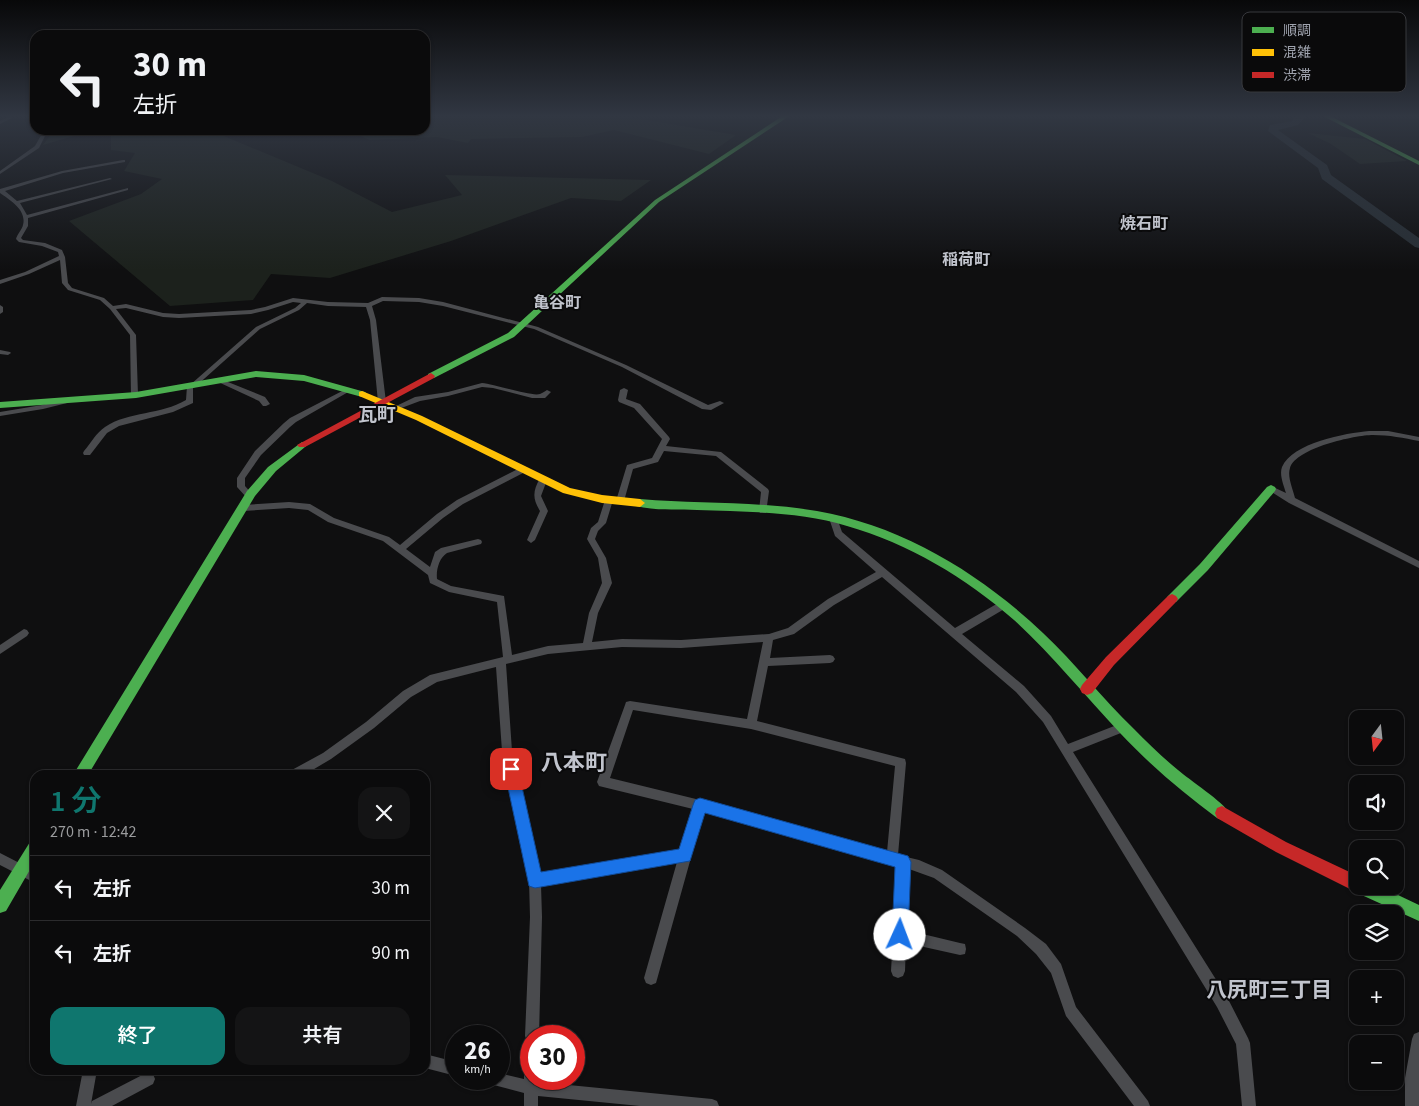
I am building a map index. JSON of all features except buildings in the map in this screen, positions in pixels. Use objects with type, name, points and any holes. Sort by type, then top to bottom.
[{"type":"street","points":[[89,167],[3,187],[2,192],[18,202],[25,217],[26,225],[18,238],[43,244],[60,251],[65,283],[70,288],[102,299],[112,308],[133,335],[135,341],[134,395]]},
{"type":"street","points":[[83,770],[250,496],[271,470],[298,447],[497,344],[524,325],[652,205],[710,167]]},
{"type":"street","points":[[2,172],[8,179]]},
{"type":"street","points":[[18,202],[110,179]]},
{"type":"street","points":[[25,217],[126,189]]},
{"type":"street","points":[[0,282],[27,273],[62,256]]},
{"type":"street","points":[[112,308],[126,306],[163,315],[179,316],[250,312],[293,300],[369,305],[382,300],[418,300],[443,304],[524,325],[624,366],[705,407],[708,408],[720,403]]},
{"type":"street","points":[[87,453],[109,428],[132,419],[179,409],[190,401],[191,386],[258,328],[297,309],[305,302]]},
{"type":"street","points":[[369,305],[373,320],[382,402]]},
{"type":"street","points":[[0,307],[0,312]]},
{"type":"street","points":[[0,352],[8,353]]},
{"type":"street","points":[[0,405],[134,395],[259,374],[299,377],[348,390],[382,402],[573,493],[615,500],[806,514],[833,518],[885,535],[943,564],[986,591],[1003,605],[1039,637],[1122,728],[1167,772],[1220,812],[1263,837],[1349,880]]},
{"type":"street","points":[[218,380],[262,398],[266,404]]},
{"type":"street","points":[[396,408],[418,399],[448,394],[482,385],[494,386],[532,396],[542,396],[548,392]]},
{"type":"street","points":[[250,496],[241,487],[241,478],[258,453],[293,420],[348,390]]},
{"type":"street","points":[[587,646],[589,626],[599,596],[607,583],[602,558],[590,539],[615,500],[630,467],[655,460],[666,440],[637,406],[622,400],[624,390]]},
{"type":"street","points":[[0,414],[43,407],[72,399]]},
{"type":"street","points":[[1292,501],[1286,466],[1291,460],[1307,449],[1369,433],[1419,439]]},
{"type":"street","points":[[662,448],[718,454],[765,491],[763,511]]},
{"type":"street","points":[[401,549],[440,516],[460,502],[522,470]]},
{"type":"street","points":[[531,540],[544,511],[537,500],[537,494],[544,480]]},
{"type":"street","points":[[1087,689],[1110,661],[1204,567],[1271,488],[1292,501],[1419,565]]},
{"type":"street","points":[[243,508],[289,505],[310,507],[331,520],[386,539],[432,573]]},
{"type":"street","points":[[833,518],[838,534],[1020,689],[1047,719],[1222,1002],[1243,1043],[1249,1106]]},
{"type":"street","points":[[478,542],[444,550],[438,554],[432,573],[433,581],[449,589],[501,599],[507,751],[535,880],[536,918],[532,1025]]},
{"type":"street","points":[[303,770],[327,756],[370,725],[408,694],[434,678],[548,650],[622,644],[680,644],[769,638],[790,631],[831,602],[883,572]]},
{"type":"street","points":[[954,634],[1003,605]]},
{"type":"street","points":[[0,650],[24,633]]},
{"type":"street","points":[[751,724],[769,638]]},
{"type":"street","points":[[764,662],[830,659]]},
{"type":"street","points":[[898,971],[900,935],[897,860],[901,763],[751,724],[630,705],[603,782],[700,805],[897,860],[919,866],[938,874],[1021,932],[1041,949],[1056,969],[1071,1010],[1143,1106]]},
{"type":"street","points":[[1067,749],[1122,728]]},
{"type":"street","points":[[651,978],[700,805]]},
{"type":"street","points":[[535,880],[685,855]]},
{"type":"street","points":[[0,904],[30,856]]},
{"type":"street","points":[[0,859],[30,875]]},
{"type":"street","points":[[1380,895],[1419,913]]},
{"type":"street","points":[[900,935],[960,949]]},
{"type":"street","points":[[1412,1106],[1412,1078],[1419,1039]]},
{"type":"street","points":[[430,1061],[445,1066]]},
{"type":"street","points":[[83,1106],[89,1075]]},
{"type":"street","points":[[97,1106],[148,1079]]},
{"type":"street","points":[[531,1090],[531,1106]]},
{"type":"street","points":[[551,1090],[712,1106]]},
{"type":"shaded area","points":[[127,167],[297,167],[332,181],[392,212],[462,195],[445,175],[651,180],[621,201],[571,198],[451,241],[330,278],[271,274],[253,300],[170,306],[69,221],[141,194],[162,179],[124,171]]},
{"type":"shaded area","points":[[1361,199],[1419,242],[1419,246],[1361,204]]},
{"type":"waterway","points":[[1322,167],[1326,177],[1419,244]]},
{"type":"traffic: fast","points":[[431,376],[511,335],[657,201],[709,167]]},
{"type":"traffic: fast","points":[[0,405],[136,395],[256,374],[304,378],[362,394]]},
{"type":"traffic: fast","points":[[83,770],[251,494],[272,469],[302,445]]},
{"type":"traffic: fast","points":[[1172,599],[1204,567],[1271,489]]},
{"type":"traffic: fast","points":[[640,503],[773,510],[817,515],[878,532],[938,560],[966,577],[1018,617],[1148,753],[1171,774],[1222,813]]},
{"type":"traffic: fast","points":[[0,905],[30,855]]},
{"type":"traffic: fast","points":[[1380,895],[1419,913]]},
{"type":"traffic: slow","points":[[362,394],[419,418],[567,491],[602,499],[640,503]]},
{"type":"traffic: jam","points":[[302,445],[431,376]]},
{"type":"traffic: jam","points":[[1087,689],[1110,661],[1172,599]]},
{"type":"traffic: jam","points":[[1222,813],[1281,847],[1349,880]]},
{"type":"district","name":"焼石町","points":[[1144,224]]},
{"type":"district","name":"稲荷町","points":[[966,260]]},
{"type":"district","name":"亀谷町","points":[[557,303]]},
{"type":"district","name":"瓦町","points":[[377,415]]},
{"type":"district","name":"八本町","points":[[574,763]]},
{"type":"district","name":"八尻町三丁目","points":[[1269,990]]},
{"type":"route","points":[[511,769],[535,880],[685,855],[700,805],[903,862],[900,935]]}]
